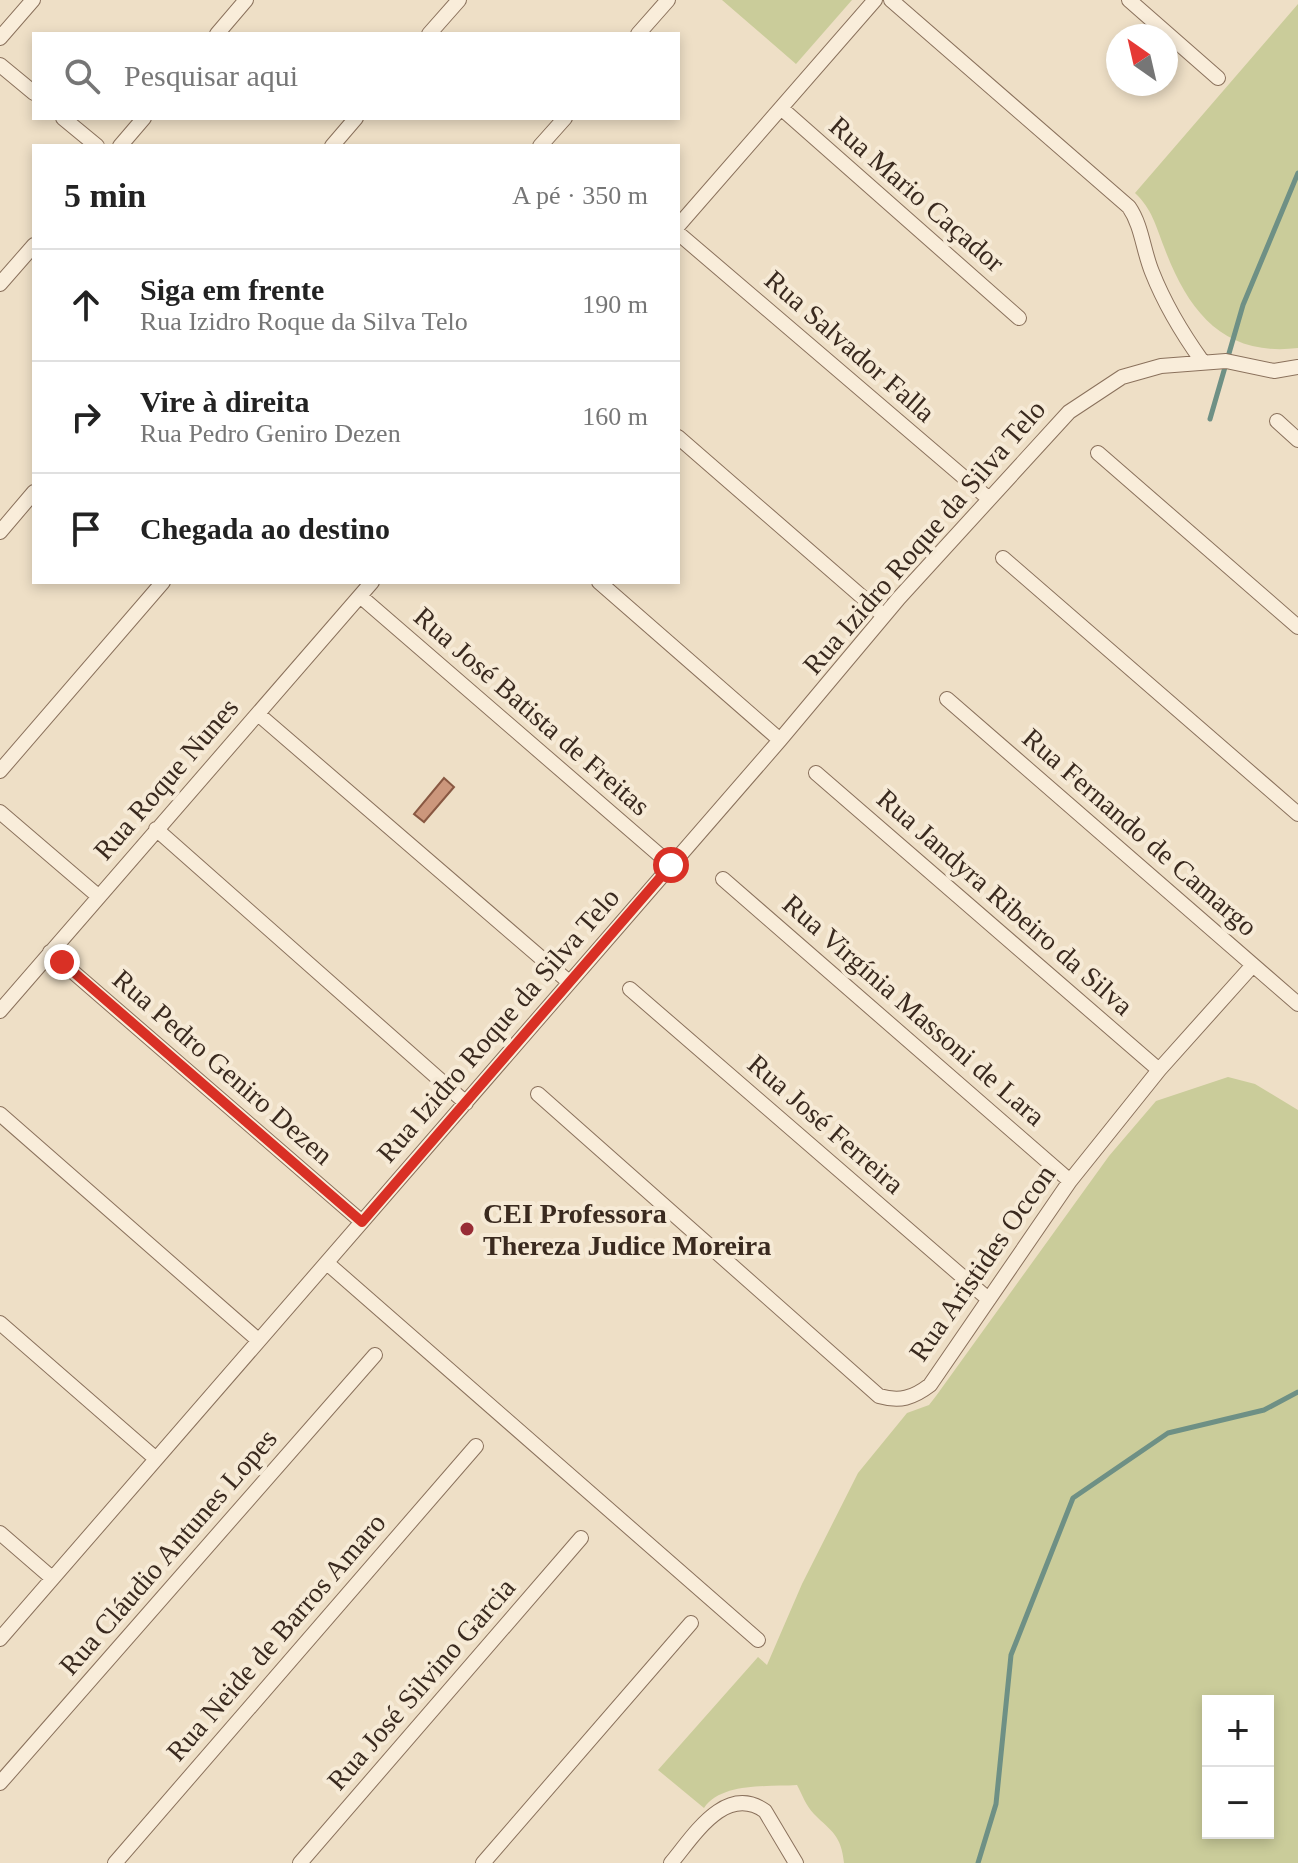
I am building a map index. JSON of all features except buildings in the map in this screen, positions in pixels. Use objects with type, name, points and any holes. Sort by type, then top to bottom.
[{"type":"street","points":[[0,38],[33,0]]},
{"type":"street","points":[[219,32],[246,0]]},
{"type":"street","points":[[431,32],[459,0]]},
{"type":"street","points":[[640,32],[668,0]]},
{"type":"street","points":[[680,224],[875,0]]},
{"type":"street","points":[[891,0],[1129,207],[1137,218],[1151,270],[1176,324],[1202,361]]},
{"type":"street","points":[[1129,0],[1218,78]]},
{"type":"street","points":[[0,65],[32,91]]},
{"type":"street","name":"Rua Mario Caçador","points":[[781,108],[1019,318]]},
{"type":"street","points":[[65,120],[95,144]]},
{"type":"street","points":[[122,144],[142,120]]},
{"type":"street","points":[[334,144],[354,120]]},
{"type":"street","points":[[542,144],[563,120]]},
{"type":"street","name":"Rua Salvador Falla","points":[[680,235],[988,498]]},
{"type":"street","points":[[0,284],[32,247]]},
{"type":"street","name":"Rua Izidro Roque da Silva Telo","points":[[0,1639],[884,616],[1069,412],[1122,377],[1161,366],[1226,361],[1274,371],[1298,367]]},
{"type":"street","points":[[1277,421],[1298,440]]},
{"type":"street","points":[[680,439],[884,616]]},
{"type":"street","points":[[1098,453],[1298,627]]},
{"type":"street","points":[[0,532],[32,494]]},
{"type":"street","points":[[1003,558],[1298,814]]},
{"type":"street","points":[[0,771],[161,584]]},
{"type":"street","name":"Rua Roque Nunes","points":[[0,1011],[370,584]]},
{"type":"street","points":[[601,584],[780,740]]},
{"type":"street","name":"Rua José Batista de Freitas","points":[[360,596],[671,865]]},
{"type":"street","name":"Rua Fernando de Camargo","points":[[947,699],[1298,1004]]},
{"type":"street","points":[[258,714],[569,982]]},
{"type":"street","name":"Rua Jandyra Ribeiro da Silva","points":[[816,773],[1159,1070]]},
{"type":"street","points":[[0,812],[98,896]]},
{"type":"street","points":[[156,829],[466,1103]]},
{"type":"street","name":"Rua Virgínia Massoni de Lara","points":[[723,879],[1070,1181]]},
{"type":"street","name":"Rua Pedro Geniro Dezen","points":[[50,952],[362,1222]]},
{"type":"street","name":"Rua Aristides Occon","points":[[538,1094],[879,1396],[893,1400],[905,1398],[918,1394],[930,1385],[1070,1181],[1159,1070],[1253,965]]},
{"type":"street","name":"Rua José Ferreira","points":[[630,989],[987,1298]]},
{"type":"street","points":[[0,1114],[258,1340]]},
{"type":"street","points":[[327,1263],[758,1640]]},
{"type":"street","points":[[0,1323],[155,1458]]},
{"type":"street","name":"Rua Cláudio Antunes Lopes","points":[[0,1783],[375,1355]]},
{"type":"street","name":"Rua Neide de Barros Amaro","points":[[115,1863],[476,1446]]},
{"type":"street","points":[[0,1533],[52,1578]]},
{"type":"street","name":"Rua José Silvino Garcia","points":[[300,1863],[581,1538]]},
{"type":"street","points":[[483,1863],[691,1623]]},
{"type":"street","points":[[671,1863],[713,1814],[725,1806],[738,1803],[757,1805],[765,1811],[796,1863]]},
{"type":"green space","points":[[722,0],[852,0],[796,64]]},
{"type":"green space","points":[[1298,4],[1298,348],[1272,349],[1229,337],[1197,309],[1174,270],[1150,212],[1135,193]]},
{"type":"green space","points":[[1228,1077],[1255,1084],[1298,1110],[1298,1863],[844,1863],[838,1840],[811,1811],[797,1785],[734,1790],[712,1800],[704,1808],[658,1770],[758,1657],[767,1665],[802,1584],[858,1473],[907,1413],[929,1405],[1109,1156],[1156,1101]]},
{"type":"waterway","points":[[1210,419],[1243,305],[1298,173]]},
{"type":"waterway","points":[[978,1863],[996,1804],[1011,1655],[1073,1498],[1168,1433],[1264,1410],[1298,1392]]},
{"type":"place","name":"CEI Professora Thereza Judice Moreira","points":[[467,1229]]},
{"type":"route","points":[[62,962],[362,1222],[671,865]]}]
